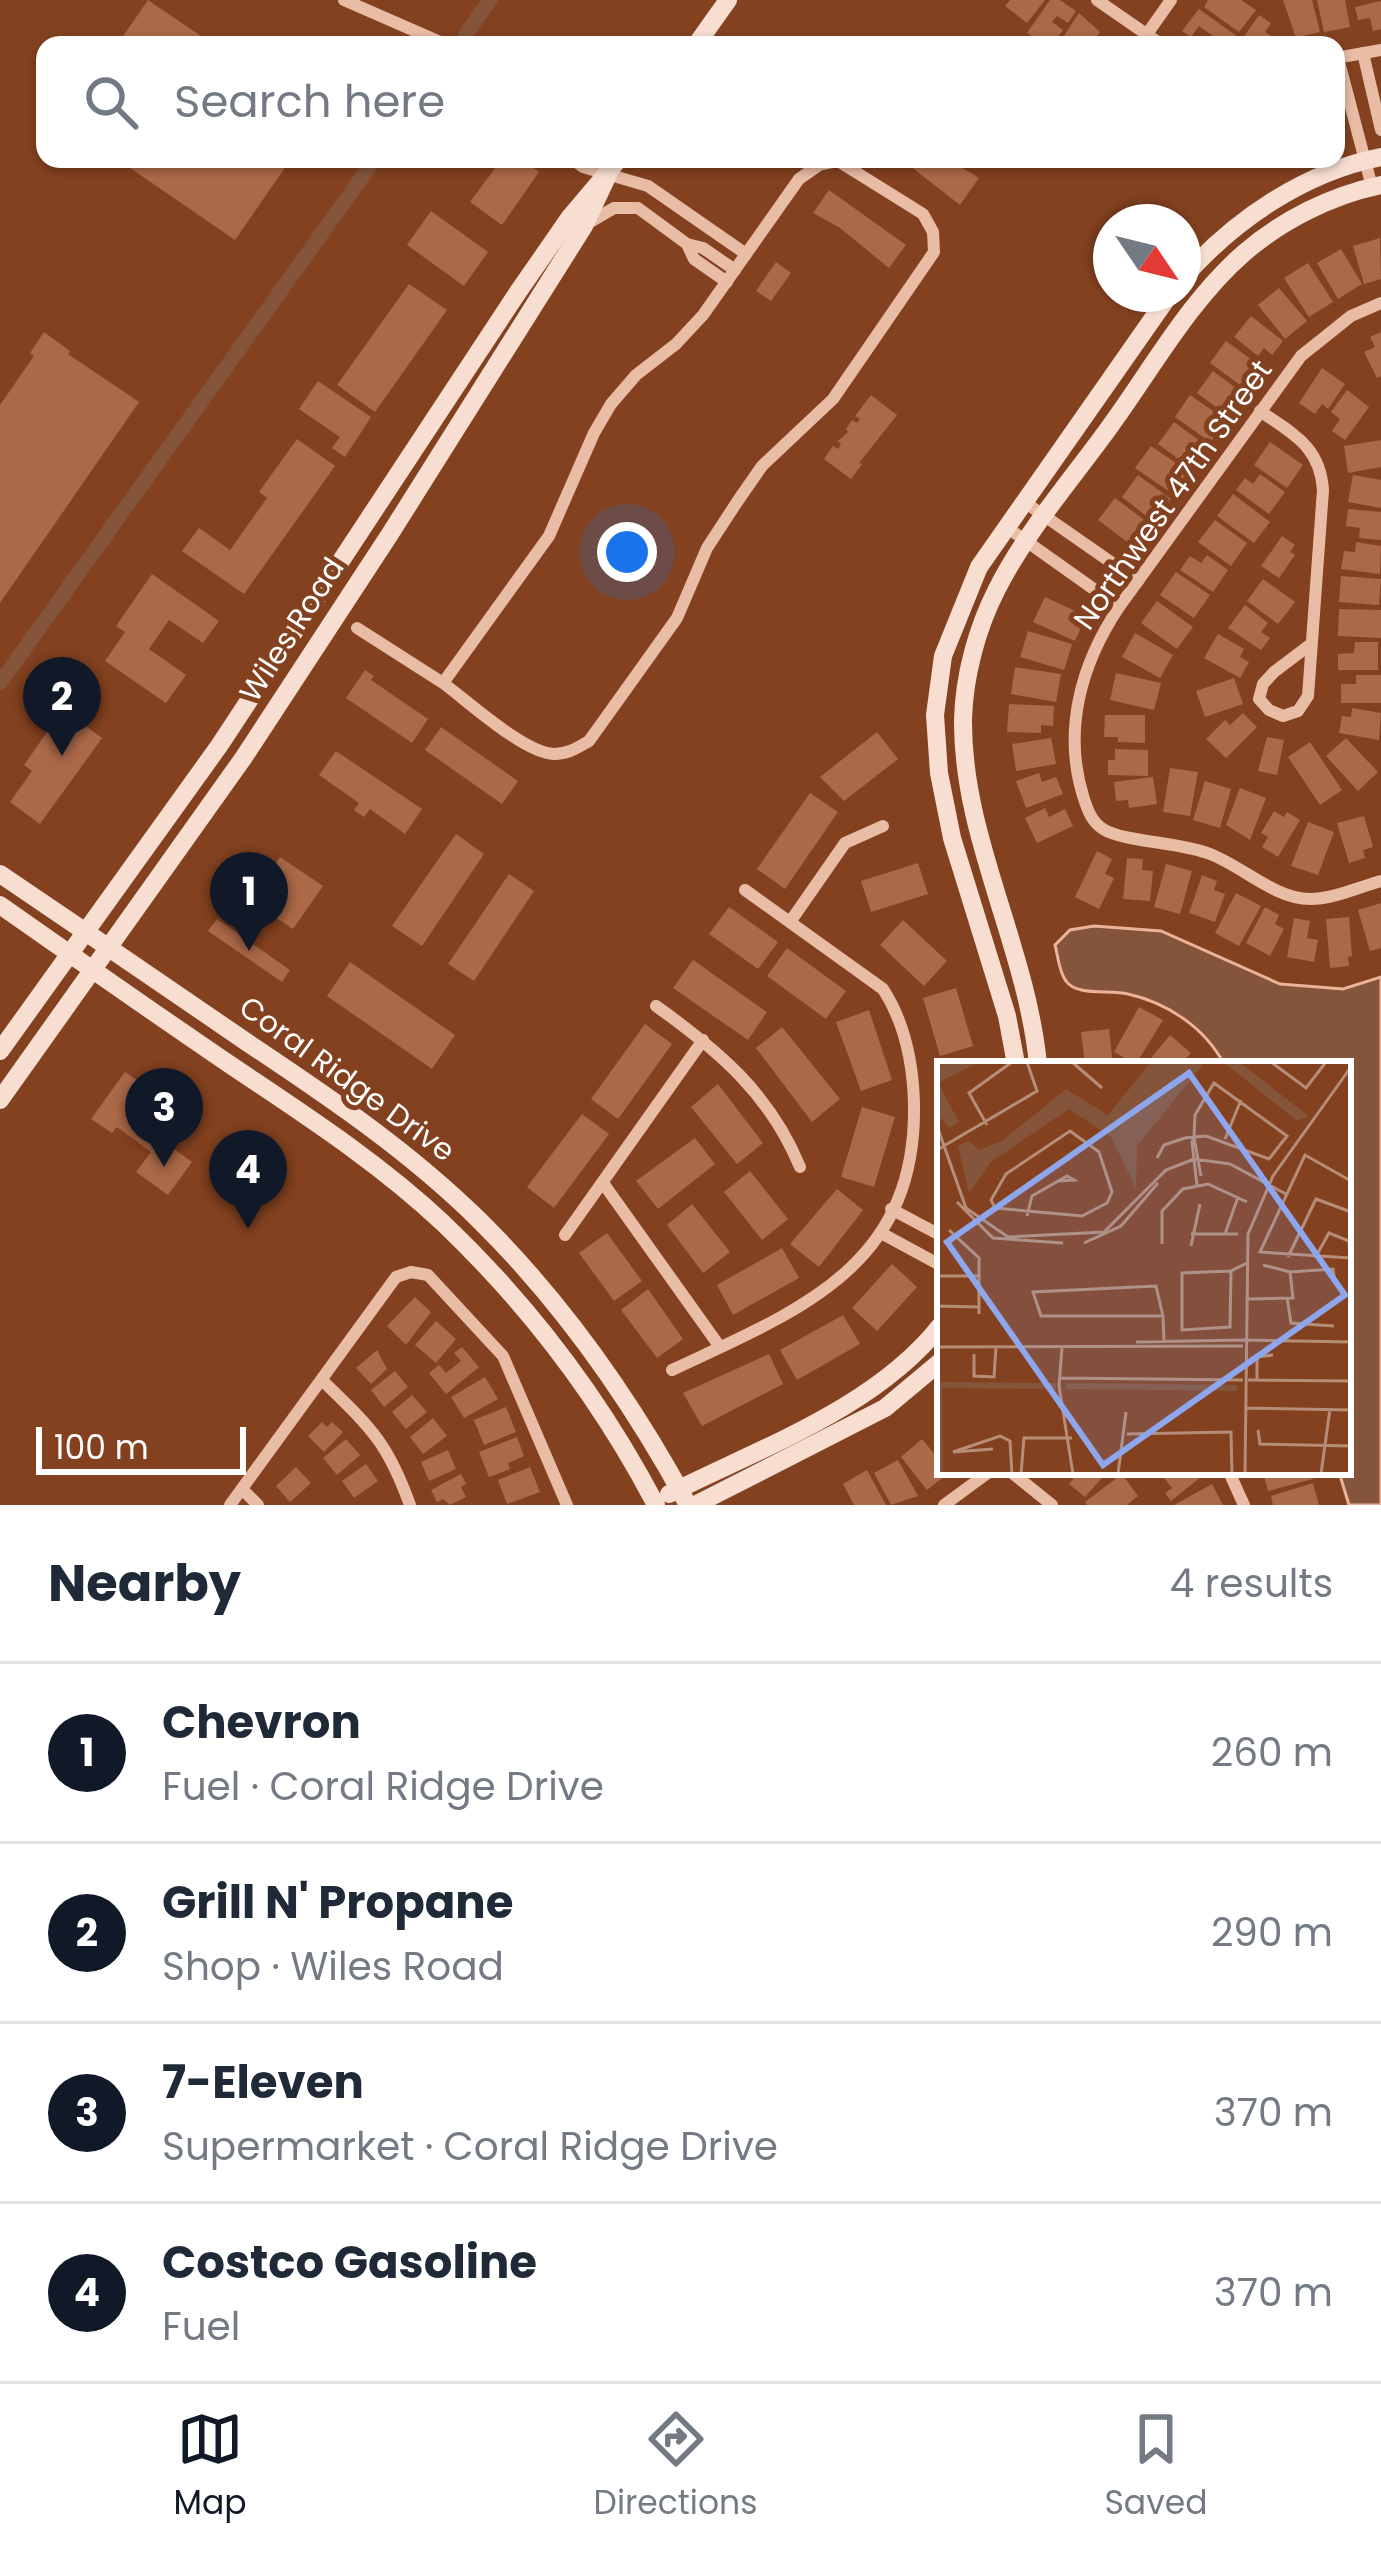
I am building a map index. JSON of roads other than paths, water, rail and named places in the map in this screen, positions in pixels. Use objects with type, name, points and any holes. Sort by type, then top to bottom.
[{"type":"street","points":[[344,0],[428,36]]},
{"type":"street","points":[[702,36],[728,0]]},
{"type":"street","points":[[1097,0],[1150,36]]},
{"type":"street","points":[[1147,34],[1171,0]]},
{"type":"street","points":[[405,25],[418,36]]},
{"type":"street","points":[[1345,56],[1381,50]]},
{"type":"street","points":[[1363,53],[1381,130]]},
{"type":"street","points":[[1038,1061],[1023,970],[973,813],[963,717],[978,637],[996,590],[1027,542],[1224,272],[1280,226],[1335,198],[1376,186],[1373,159],[1345,80]]},
{"type":"street","points":[[1201,259],[1265,205],[1321,176],[1373,159]]},
{"type":"street","name":"Wiles Road","points":[[0,1051],[219,746],[605,168]]},
{"type":"street","name":"Wiles Road","points":[[0,1100],[327,633],[584,226],[606,168]]},
{"type":"street","points":[[615,168],[746,254]]},
{"type":"street","points":[[443,683],[549,536],[610,404],[636,375],[676,344],[799,179],[815,168]]},
{"type":"street","points":[[357,628],[530,746],[548,754],[569,753],[589,741],[676,618],[707,548],[762,466],[832,400],[934,252],[934,232],[923,214],[849,168]]},
{"type":"street","points":[[584,226],[614,208],[630,206],[646,212],[687,244],[710,253],[731,276]]},
{"type":"street","points":[[710,253],[721,236]]},
{"type":"street","points":[[687,244],[694,259],[731,276]]},
{"type":"street","name":"Northwest 47th Street","points":[[1381,303],[1351,316],[1300,356],[1119,607],[1097,640],[1079,690],[1073,736],[1079,782],[1098,826],[1111,833],[1209,853],[1292,896],[1312,899],[1381,881]]},
{"type":"street","points":[[1015,1061],[1007,1016],[952,838],[939,773],[935,715],[943,656],[979,567],[1157,312]]},
{"type":"street","points":[[1260,411],[1301,440],[1321,465],[1323,490],[1308,696],[1298,710],[1283,716],[1269,710],[1259,699],[1263,684],[1310,644]]},
{"type":"street","points":[[1024,501],[1138,581]]},
{"type":"street","points":[[1005,526],[1119,607]]},
{"type":"street","points":[[790,922],[845,843],[884,826]]},
{"type":"street","name":"Coral Ridge Drive","points":[[0,874],[344,1107],[469,1210],[585,1341],[687,1500]]},
{"type":"street","points":[[672,1370],[775,1323],[824,1294],[881,1232],[915,1139],[908,1046],[896,1009],[883,989],[745,890]]},
{"type":"street","name":"Coral Ridge Drive","points":[[0,905],[341,1139],[443,1223],[565,1358],[610,1424],[652,1504]]},
{"type":"street","points":[[656,1006],[704,1040],[747,1081],[789,1139],[800,1167]]},
{"type":"street","points":[[565,1235],[704,1040]]},
{"type":"street","points":[[603,1183],[721,1347]]},
{"type":"street","points":[[891,1209],[937,1233]]},
{"type":"street","points":[[881,1232],[937,1263]]},
{"type":"street","points":[[230,1505],[396,1277],[411,1272],[428,1276],[503,1356],[567,1505]]},
{"type":"street","points":[[687,1500],[858,1395],[937,1329]]},
{"type":"street","points":[[652,1504],[687,1500],[884,1408],[937,1364]]},
{"type":"street","points":[[322,1380],[375,1432],[393,1458],[410,1505]]},
{"type":"street","points":[[944,1505],[985,1475]]},
{"type":"street","points":[[1016,1475],[1052,1505]]},
{"type":"street","points":[[1229,1475],[1244,1505]]},
{"type":"street","points":[[242,1489],[258,1505]]},
{"type":"waterway","points":[[466,34],[490,0]]},
{"type":"waterway","points":[[0,683],[369,168]]},
{"type":"place","name":"Grill N' Propane","points":[[62,756]]},
{"type":"place","name":"Chevron","points":[[249,951]]},
{"type":"place","name":"7-Eleven","points":[[164,1167]]},
{"type":"place","name":"Costco Gasoline","points":[[248,1229]]}]
